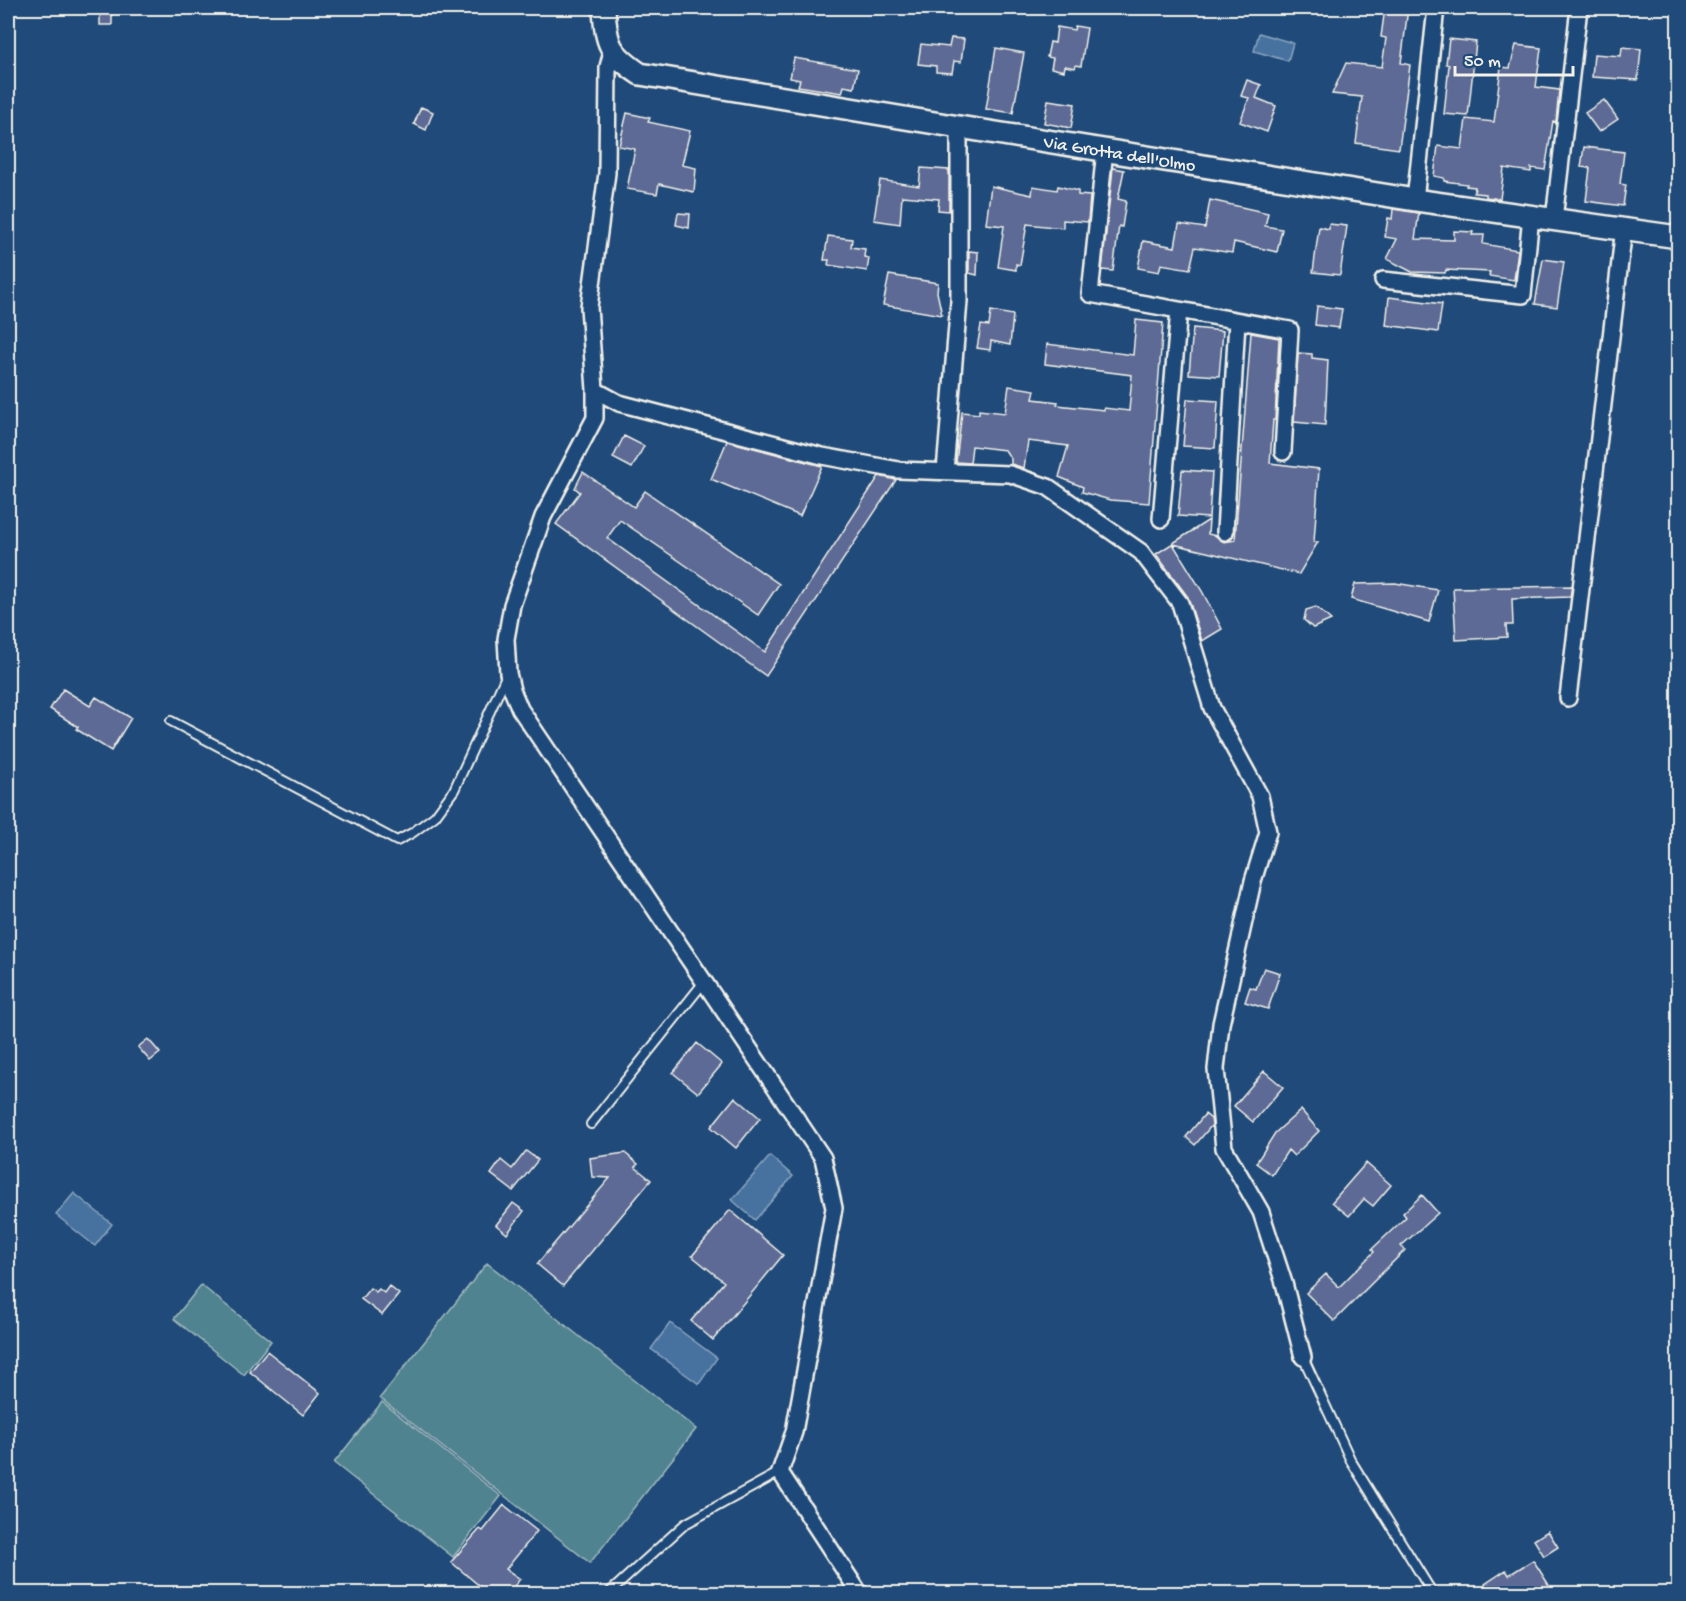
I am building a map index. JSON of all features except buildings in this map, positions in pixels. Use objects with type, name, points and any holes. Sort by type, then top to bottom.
[{"type":"street","points":[[604,8],[605,32],[612,51],[608,67],[607,173],[589,307],[595,418],[543,518],[512,605],[506,639],[508,673],[520,709],[823,1158],[834,1208],[794,1432],[780,1472],[860,1593]]},
{"type":"street","points":[[1415,200],[1436,8]]},
{"type":"street","points":[[1554,219],[1579,8]]},
{"type":"street","name":"Via Grotta dell'Olmo","points":[[612,51],[640,74],[1415,200],[1678,237]]},
{"type":"street","points":[[945,471],[960,301],[959,127]]},
{"type":"street","points":[[1105,150],[1089,294],[1290,330],[1283,452]]},
{"type":"street","points":[[1383,280],[1523,295],[1531,216]]},
{"type":"street","points":[[1568,698],[1624,228]]},
{"type":"street","points":[[1161,519],[1179,310]]},
{"type":"street","points":[[1225,532],[1237,321]]},
{"type":"street","points":[[595,390],[620,403],[822,456],[898,470],[1010,474],[1048,487],[1141,552],[1179,603],[1212,708],[1260,796],[1268,832],[1253,881],[1221,1024],[1216,1069],[1224,1149],[1261,1212],[1284,1283],[1303,1357]]},
{"type":"lane","points":[[171,720],[397,841],[435,816],[454,790],[508,673]]},
{"type":"lane","points":[[591,1124],[704,981]]},
{"type":"lane","points":[[1303,1357],[1351,1461],[1433,1593]]},
{"type":"lane","points":[[608,1593],[686,1524],[780,1472]]},
{"type":"green space","points":[[487,1263],[696,1429],[590,1563],[380,1398]]},
{"type":"green space","points":[[201,1285],[271,1341],[244,1375],[174,1319]]},
{"type":"green space","points":[[382,1402],[501,1496],[453,1557],[334,1463]]},
{"type":"water","points":[[1259,33],[1293,43],[1288,61],[1254,51]]},
{"type":"water","points":[[770,1156],[793,1176],[755,1220],[732,1200]]},
{"type":"water","points":[[74,1193],[112,1224],[95,1246],[56,1215]]},
{"type":"water","points":[[670,1323],[717,1358],[699,1384],[651,1349]]}]
